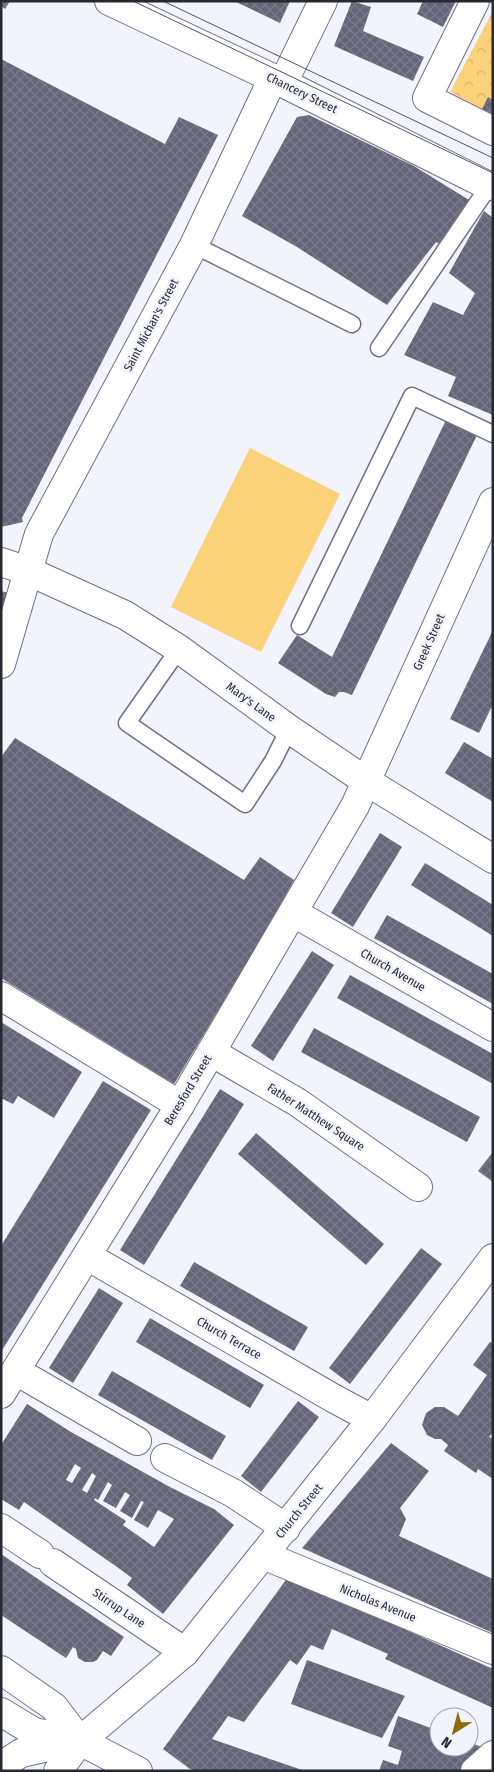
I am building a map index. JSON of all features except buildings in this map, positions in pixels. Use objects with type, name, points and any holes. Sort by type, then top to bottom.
[{"type":"street","name":"Chancery Street","points":[[109,1],[278,80],[491,186]]},
{"type":"street","name":"Saint Michan's Street","points":[[1,664],[39,534],[194,245],[278,80],[323,1]]},
{"type":"street","points":[[475,1],[427,98],[493,131]]},
{"type":"street","name":"Greek Street","points":[[366,781],[493,502]]},
{"type":"street","name":"Mary's Lane","points":[[1,562],[28,571],[125,615],[179,649],[289,730],[366,781],[493,859]]},
{"type":"street","name":"Beresford Street","points":[[1,1394],[180,1105],[355,806],[366,781]]},
{"type":"street","name":"Church Avenue","points":[[294,912],[493,1027]]},
{"type":"street","points":[[1,996],[180,1105]]},
{"type":"street","name":"Father Matthew Square","points":[[211,1052],[296,1102],[418,1187]]},
{"type":"street","name":"Church Terrace","points":[[87,1256],[372,1419]]},
{"type":"street","name":"Church Street","points":[[58,1771],[80,1741],[185,1652],[372,1419],[493,1258]]},
{"type":"street","points":[[16,1371],[137,1441]]},
{"type":"street","points":[[166,1458],[233,1494],[286,1528]]},
{"type":"street","name":"Stirrup Lane","points":[[1,1528],[185,1652]]},
{"type":"street","name":"Nicholas Avenue","points":[[263,1555],[493,1650]]},
{"type":"street","points":[[1,1670],[54,1707],[80,1741]]},
{"type":"street","points":[[1,1712],[34,1732],[80,1741],[138,1771]]},
{"type":"street","points":[[1,1766],[21,1753],[80,1741]]},
{"type":"street","points":[[475,1771],[493,1755]]},
{"type":"lane","points":[[379,348],[491,186]]},
{"type":"lane","points":[[194,245],[352,324]]},
{"type":"lane","points":[[300,626],[412,396],[493,434]]},
{"type":"lane","points":[[179,649],[127,723],[245,804],[289,730]]},
{"type":"green space","points":[[493,11],[493,115],[450,92]]},
{"type":"green space","points":[[250,448],[340,494],[261,652],[171,607]]},
{"type":"tram line","points":[[133,1],[493,173]]},
{"type":"tram line","points":[[163,1],[493,158]]}]
